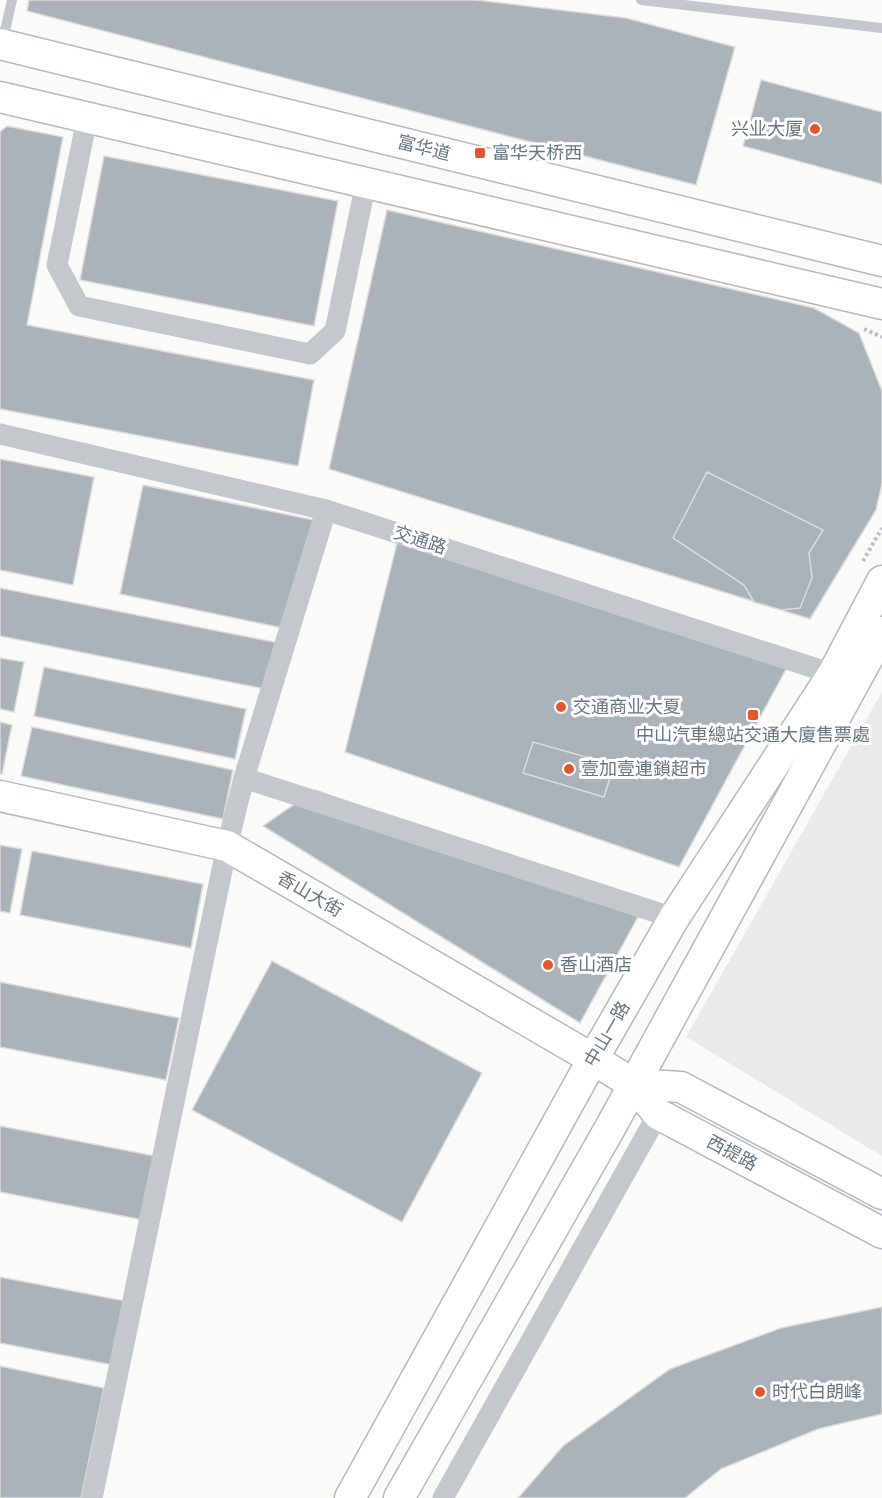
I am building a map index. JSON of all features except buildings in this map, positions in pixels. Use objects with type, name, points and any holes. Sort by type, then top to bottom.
[{"type":"main road","name":"富华道","points":[[1,44],[882,261]]},
{"type":"main road","points":[[0,97],[882,304]]},
{"type":"main road","name":"中山一路","points":[[350,1498],[593,1059],[674,918],[833,674],[882,581]]},
{"type":"main road","points":[[399,1498],[633,1084],[882,632]]},
{"type":"main road","name":"香山大街","points":[[0,796],[227,846],[593,1059]]},
{"type":"main road","name":"西提路","points":[[593,1059],[633,1084],[658,1114],[882,1233]]},
{"type":"main road","points":[[633,1084],[681,1087],[882,1194]]},
{"type":"street","points":[[87,119],[57,265],[79,306],[310,354],[335,331],[366,183]]},
{"type":"street","name":"交通路","points":[[0,434],[326,510],[833,674]]},
{"type":"street","points":[[92,1498],[227,846],[244,778],[326,510]]},
{"type":"street","points":[[244,778],[674,918]]},
{"type":"street","points":[[443,1498],[658,1114]]},
{"type":"lane","points":[[1,44],[12,0]]},
{"type":"lane","points":[[641,0],[882,28]]},
{"type":"shaded area","points":[[882,692],[882,1156],[686,1037]]},
{"type":"place","name":"兴业大厦","points":[[815,129]]},
{"type":"place","name":"富华天桥西","points":[[480,153]]},
{"type":"place","name":"交通商业大夏","points":[[561,707]]},
{"type":"place","name":"中山汽車總站交通大廈售票處","points":[[753,715]]},
{"type":"place","name":"壹加壹連鎖超市","points":[[569,769]]},
{"type":"place","name":"香山酒店","points":[[548,965]]},
{"type":"place","name":"时代白朗峰","points":[[760,1392]]}]
